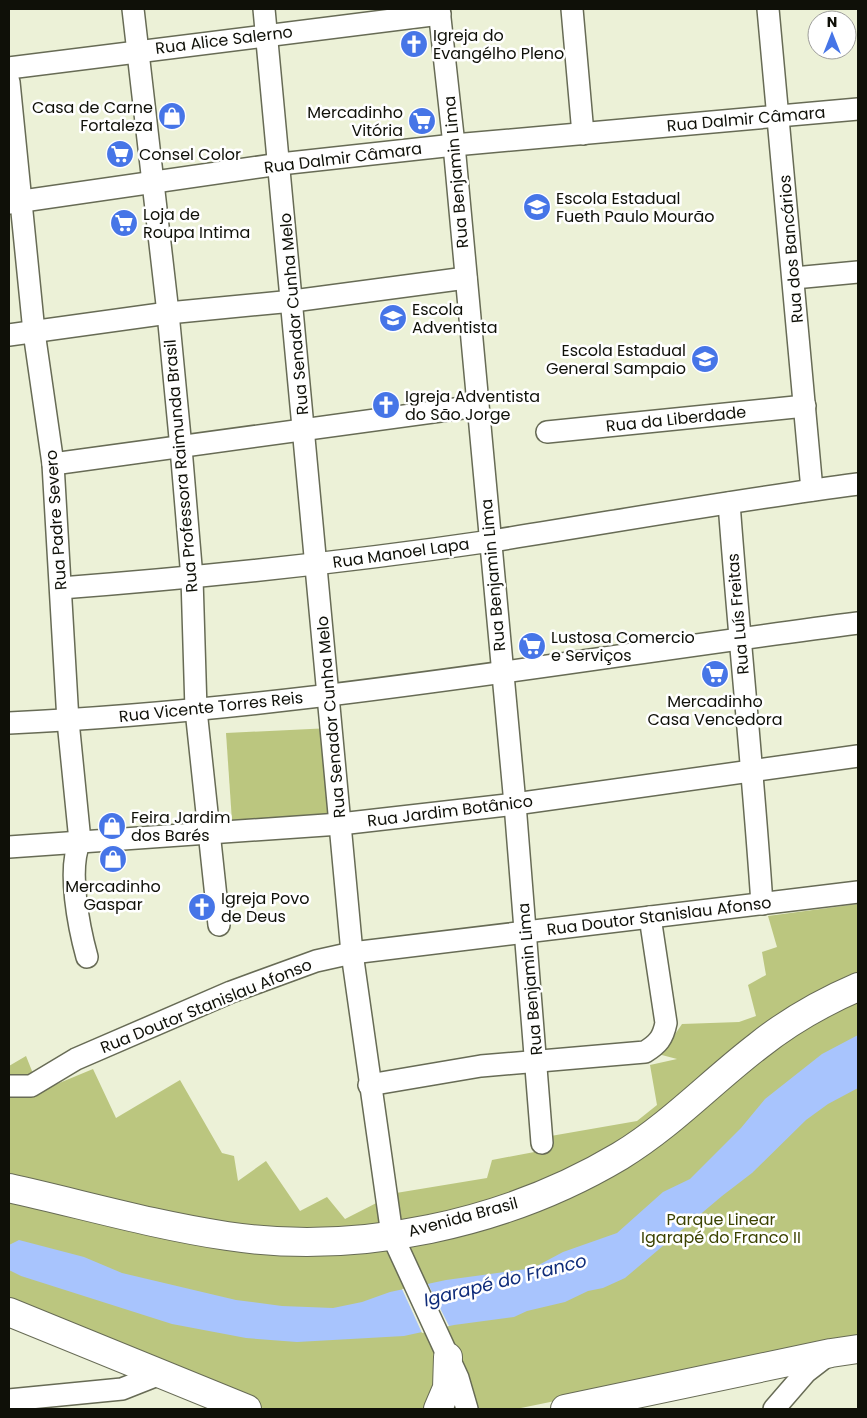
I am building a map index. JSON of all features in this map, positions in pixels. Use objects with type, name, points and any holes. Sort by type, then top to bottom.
[{"type":"highway","name":"Avenida Brasil","points":[[9,1188],[228,1236],[318,1242],[392,1236],[500,1210],[565,1184],[620,1156],[678,1115],[758,1046],[810,1011],[858,987]]},
{"type":"highway","points":[[9,1312],[248,1409]]},
{"type":"highway","points":[[565,1409],[858,1349]]},
{"type":"highway","points":[[438,1409],[447,1388],[446,1353]]},
{"type":"street","name":"Rua Professora Raimunda Brasil","points":[[133,9],[151,184],[168,313],[192,578],[196,710],[207,832],[219,925]]},
{"type":"street","name":"Rua Senador Cunha Melo","points":[[264,9],[293,301],[352,953],[369,1086],[392,1236],[462,1388],[467,1409]]},
{"type":"street","points":[[572,9],[583,134]]},
{"type":"street","name":"Rua dos Bancários","points":[[768,9],[806,406],[812,490]]},
{"type":"street","name":"Rua Alice Salerno","points":[[9,68],[439,11]]},
{"type":"street","name":"Rua Benjamin Lima","points":[[439,11],[454,145],[489,541],[515,804],[542,1143]]},
{"type":"street","name":"Rua Padre Severo","points":[[9,82],[14,202],[53,464],[68,721],[80,841],[74,856],[74,868],[79,927],[87,957]]},
{"type":"street","name":"Rua Dalmir Câmara","points":[[14,202],[151,184],[280,164],[454,145],[858,109]]},
{"type":"street","points":[[794,278],[858,272]]},
{"type":"street","points":[[9,334],[168,313],[293,301],[466,278]]},
{"type":"street","points":[[53,464],[477,406]]},
{"type":"street","name":"Rua da Liberdade","points":[[547,432],[806,406]]},
{"type":"street","name":"Rua Manoel Lapa","points":[[61,588],[192,578],[317,564],[489,541],[858,484]]},
{"type":"street","name":"Rua Luís Freitas","points":[[729,503],[739,638],[753,772],[762,904]]},
{"type":"street","name":"Rua Vicente Torres Reis","points":[[9,723],[68,721],[196,710],[329,695],[858,623]]},
{"type":"street","name":"Rua Jardim Botânico","points":[[10,847],[340,824],[515,804],[858,756]]},
{"type":"street","name":"Rua Doutor Stanislau Afonso","points":[[9,1086],[31,1086],[76,1059],[231,992],[316,961],[352,953],[858,892]]},
{"type":"street","points":[[369,1086],[437,1072],[536,1060],[645,1052],[659,1043],[664,1034],[666,1023],[650,916]]},
{"type":"street","points":[[774,1409],[806,1372],[831,1353]]},
{"type":"street","points":[[9,1400],[122,1389],[160,1374]]},
{"type":"green space","points":[[331,728],[329,815],[232,821],[226,733]]},
{"type":"green space","name":"Parque Linear Igarapé do Franco II","points":[[858,904],[858,1339],[516,1409],[265,1409],[187,1375],[9,1305],[9,1066],[26,1056],[40,1091],[93,1069],[116,1118],[180,1080],[222,1153],[234,1156],[238,1181],[266,1161],[300,1211],[327,1197],[345,1219],[396,1193],[487,1178],[492,1160],[545,1150],[545,1137],[637,1121],[657,1105],[650,1065],[677,1059],[658,1054],[668,1044],[682,1024],[739,1022],[756,1016],[748,985],[766,975],[762,952],[777,947],[768,916]]},
{"type":"water","name":"Igarapé do Franco","points":[[858,1035],[858,1088],[828,1104],[806,1120],[752,1173],[625,1278],[603,1288],[588,1291],[565,1302],[527,1311],[514,1317],[454,1325],[404,1336],[297,1342],[246,1338],[172,1324],[21,1276],[9,1270],[9,1245],[19,1240],[84,1257],[122,1273],[236,1300],[282,1306],[333,1308],[362,1302],[390,1292],[446,1280],[533,1268],[563,1252],[617,1233],[663,1192],[690,1179],[741,1128],[765,1099],[822,1054]]},
{"type":"pier","points":[[428,1284],[449,1326],[422,1333],[402,1289]]},
{"type":"place","name":"Igreja do Evangélho Pleno","points":[[414,44]]},
{"type":"place","name":"Casa de Carne Fortaleza","points":[[172,116]]},
{"type":"place","name":"Mercadinho Vitória","points":[[422,121]]},
{"type":"place","name":"Consel Color","points":[[120,154]]},
{"type":"place","name":"Escola Estadual Fueth Paulo Mourão","points":[[537,207]]},
{"type":"place","name":"Loja de Roupa Intima","points":[[124,223]]},
{"type":"place","name":"Escola Adventista","points":[[393,318]]},
{"type":"place","name":"Escola Estadual General Sampaio","points":[[705,359]]},
{"type":"place","name":"Igreja Adventista do São Jorge","points":[[386,405]]},
{"type":"place","name":"Lustosa Comercio e Serviços","points":[[532,646]]},
{"type":"place","name":"Mercadinho Casa Vencedora","points":[[715,674]]},
{"type":"place","name":"Feira Jardim dos Barés","points":[[112,826]]},
{"type":"place","name":"Mercadinho Gaspar","points":[[113,859]]},
{"type":"place","name":"Igreja Povo de Deus","points":[[202,907]]}]
